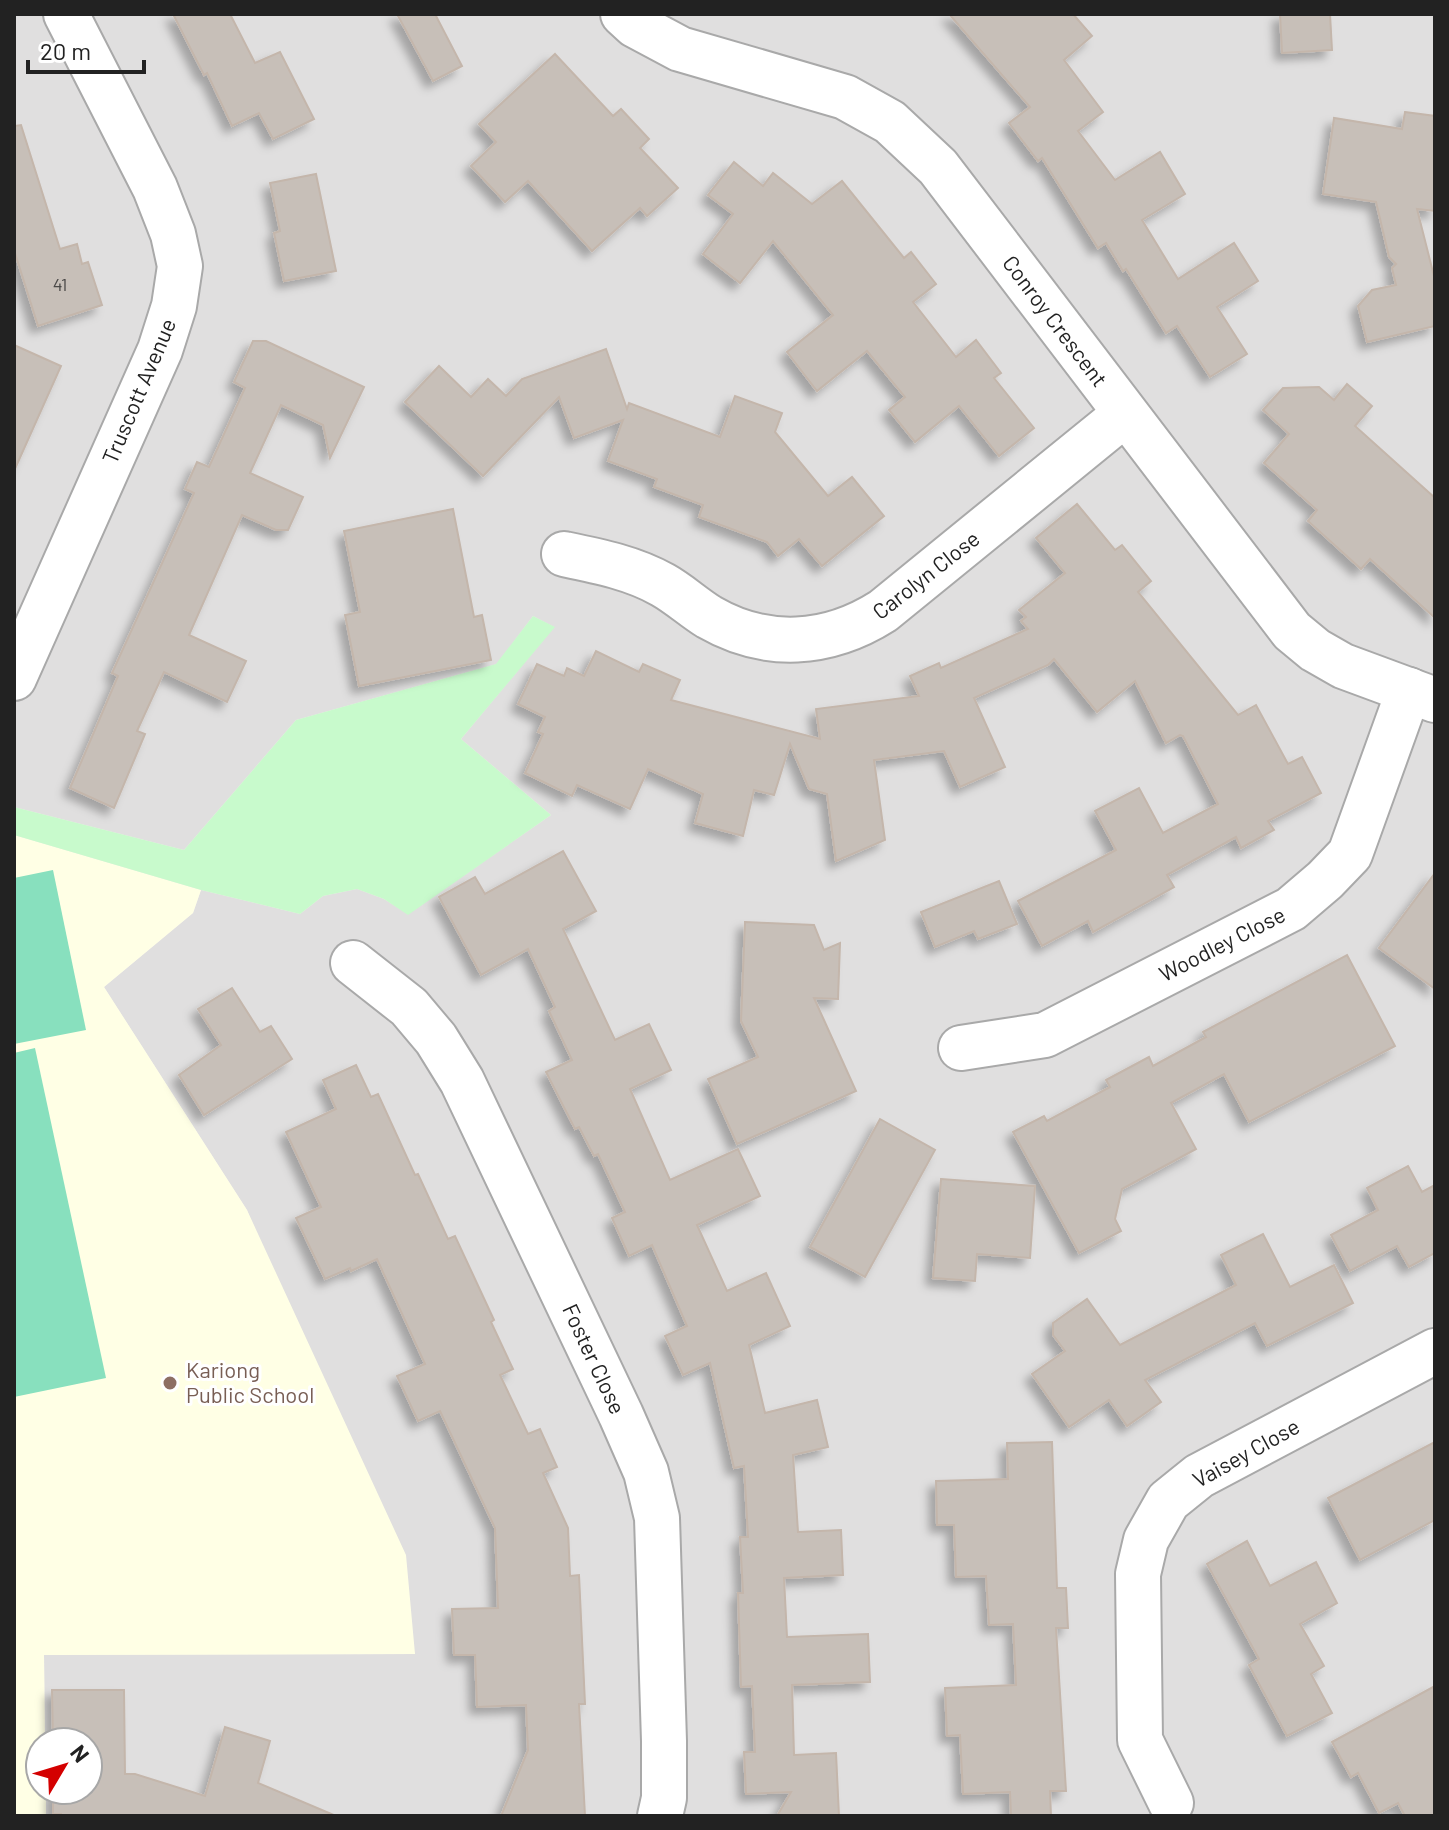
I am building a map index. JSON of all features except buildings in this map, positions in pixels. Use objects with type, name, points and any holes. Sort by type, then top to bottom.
[{"type":"street","name":"Truscott Avenue","points":[[14,678],[160,350],[174,306],[180,266],[173,234],[155,188],[66,14]]},
{"type":"street","name":"Conroy Crescent","points":[[623,14],[635,25],[680,49],[845,97],[890,122],[938,167],[1292,631],[1315,650],[1343,666],[1422,695]]},
{"type":"street","name":"Carolyn Close","points":[[564,554],[633,572],[663,585],[710,617],[761,638],[800,640],[840,632],[863,624],[883,611],[1125,414]]},
{"type":"street","name":"Woodley Close","points":[[961,1048],[1045,1035],[1291,909],[1350,854],[1422,695]]},
{"type":"street","name":"Foster Close","points":[[353,963],[409,1007],[436,1039],[462,1081],[646,1472],[657,1518],[664,1741],[664,1798],[660,1816]]},
{"type":"street","name":"Vaisey Close","points":[[1171,1803],[1140,1740],[1138,1574],[1146,1540],[1168,1501],[1199,1476],[1435,1351]]},
{"type":"shaded area","points":[[14,14],[1435,14],[1435,1816],[46,1816],[46,1806],[104,1806],[104,1726],[45,1726],[44,1655],[415,1654],[247,1210],[104,987],[193,913],[201,890],[300,914],[323,896],[357,889],[384,899],[408,914],[551,815],[461,739],[554,627],[533,616],[497,664],[296,720],[184,850],[14,807]]},
{"type":"shaded area","name":"Kariong Public School","points":[[14,835],[201,890],[193,913],[104,987],[247,1210],[406,1555],[415,1654],[44,1655],[45,1726],[24,1726],[24,1806],[46,1806],[46,1816],[14,1816]]},
{"type":"green space","points":[[533,616],[555,627],[461,739],[551,815],[408,915],[384,899],[357,889],[323,896],[300,914],[201,890],[14,835],[14,807],[184,850],[296,720],[496,664]]},
{"type":"green space","points":[[53,870],[86,1030],[14,1044],[14,878]]},
{"type":"green space","points":[[35,1048],[106,1378],[14,1397],[14,1053]]},
{"type":"place","name":"Kariong Public School","points":[[170,1383]]}]
